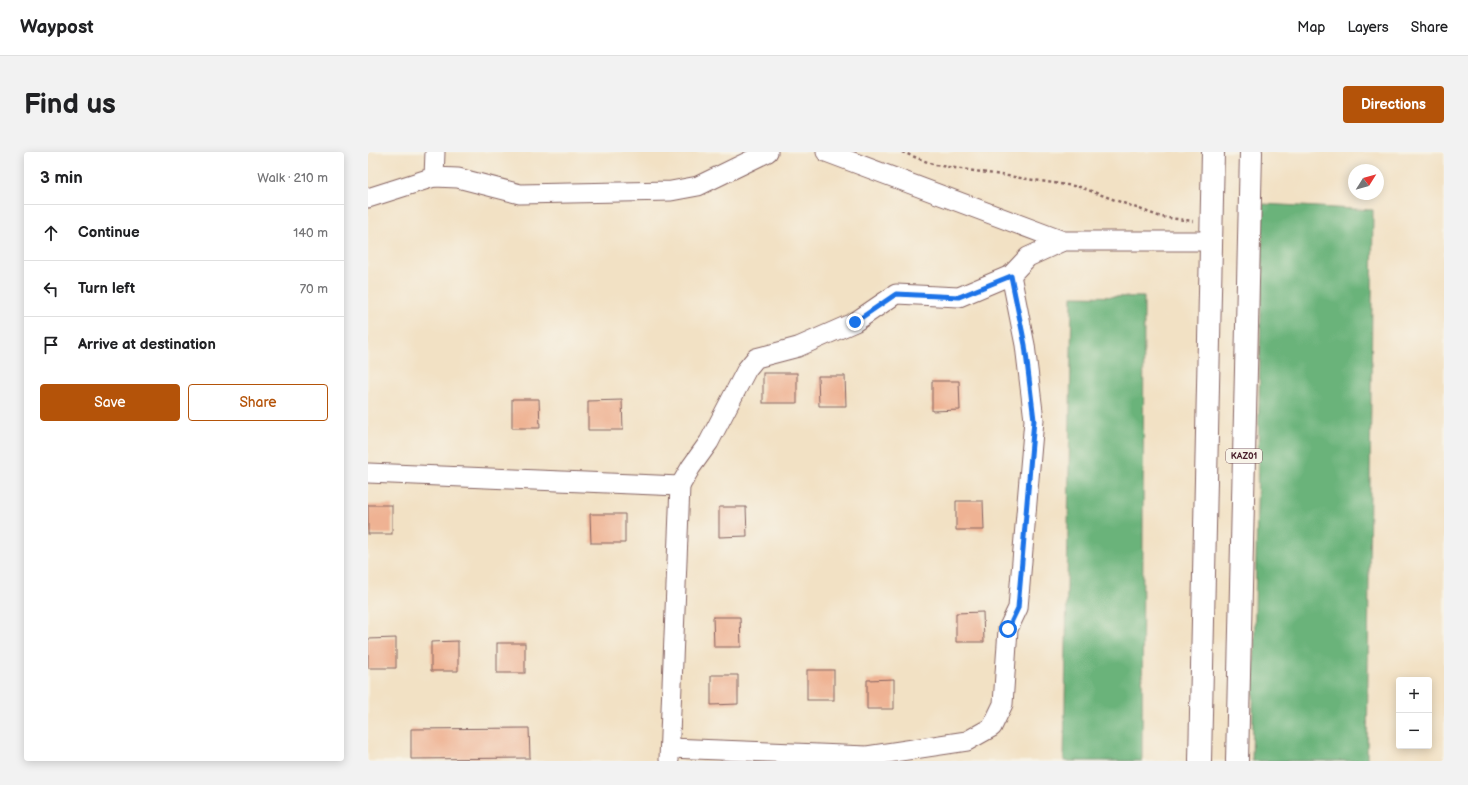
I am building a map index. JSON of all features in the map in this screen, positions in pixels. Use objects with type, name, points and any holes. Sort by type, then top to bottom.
[{"type":"highway","points":[[1200,761],[1213,152]]},
{"type":"highway","name":"KАZ01","points":[[1237,761],[1251,152]]},
{"type":"lane","points":[[434,177],[435,152]]},
{"type":"lane","points":[[368,198],[434,177],[458,178],[520,194],[672,191],[698,186],[768,152]]},
{"type":"lane","points":[[826,152],[1064,241]]},
{"type":"lane","points":[[1011,276],[1025,345],[1034,420],[1018,608],[1008,629],[1003,704],[992,727],[967,741],[867,758],[670,755],[680,486],[691,466],[710,442],[747,369],[756,358],[798,347],[855,322],[896,294],[959,297],[1011,276],[1028,257],[1064,241],[1212,232]]},
{"type":"lane","points":[[368,473],[680,486]]},
{"type":"path","points":[[902,152],[935,165],[1080,187],[1161,217],[1212,232]]},
{"type":"green space","points":[[1263,204],[1373,210],[1367,761],[1252,761]]},
{"type":"green space","points":[[1072,296],[1144,297],[1142,761],[1064,761]]},
{"type":"building","points":[[763,373],[797,373],[797,403],[763,403]]},
{"type":"building","points":[[818,376],[845,376],[846,406],[819,406]]},
{"type":"building","points":[[932,381],[959,381],[960,410],[932,411]]},
{"type":"building","points":[[512,399],[539,399],[540,428],[512,428]]},
{"type":"building","points":[[622,400],[623,430],[588,430],[588,401]]},
{"type":"building","points":[[956,501],[983,501],[984,530],[956,530]]},
{"type":"building","points":[[368,505],[392,505],[392,534],[368,534]]},
{"type":"building","points":[[719,507],[746,507],[747,536],[719,537]]},
{"type":"building","points":[[590,514],[625,514],[625,543],[591,543]]},
{"type":"building","points":[[983,612],[984,642],[956,642],[956,613]]},
{"type":"building","points":[[713,617],[740,617],[741,647],[714,647]]},
{"type":"building","points":[[396,638],[396,668],[368,668],[368,639]]},
{"type":"building","points":[[458,641],[458,671],[431,671],[431,642]]},
{"type":"building","points":[[497,643],[525,643],[525,673],[497,673]]},
{"type":"building","points":[[807,670],[834,670],[834,700],[807,700]]},
{"type":"building","points":[[711,675],[738,675],[738,704],[711,705]]},
{"type":"building","points":[[894,679],[894,709],[867,709],[867,680]]},
{"type":"building","points":[[529,728],[530,758],[411,759],[411,729]]},
{"type":"route","points":[[855,322],[896,294],[959,297],[1011,276],[1025,345],[1034,420],[1018,608],[1008,629]]}]
